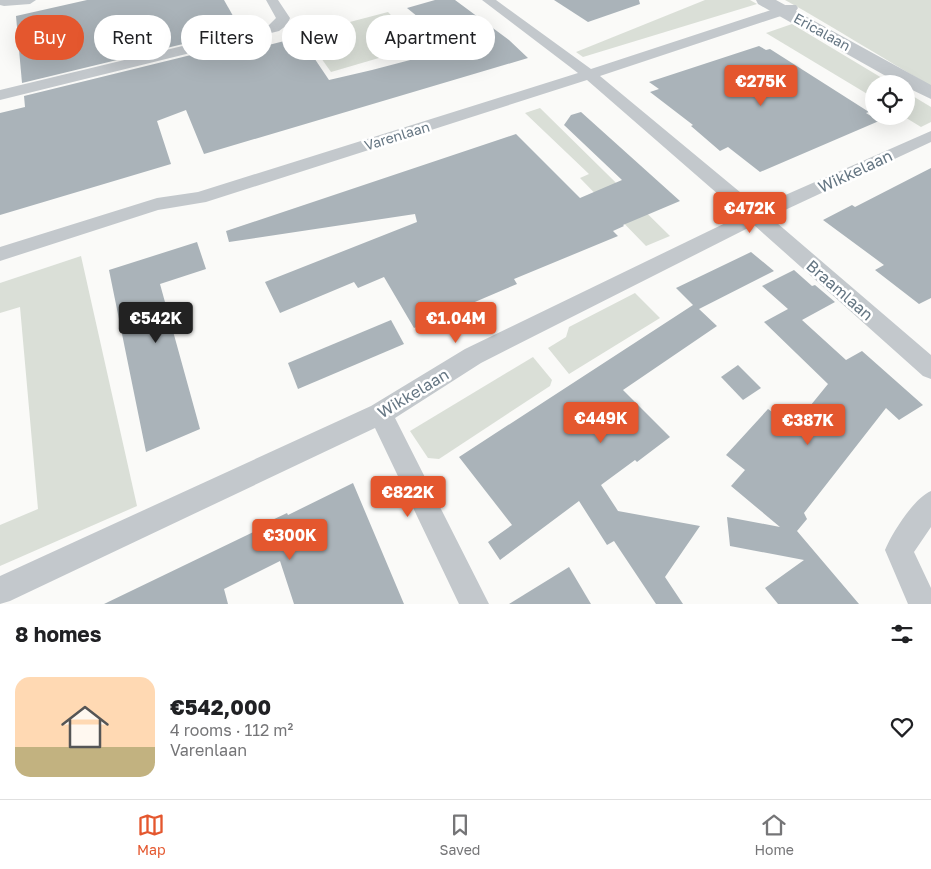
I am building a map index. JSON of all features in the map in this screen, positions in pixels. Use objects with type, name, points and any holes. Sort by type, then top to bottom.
[{"type":"street","points":[[4,2],[30,0]]},
{"type":"street","points":[[0,95],[274,28],[282,22],[283,18],[272,0]]},
{"type":"street","name":"Braamlaan","points":[[488,0],[590,75],[756,216],[931,369]]},
{"type":"street","name":"Ericalaan","points":[[764,0],[783,6],[931,93]]},
{"type":"street","name":"Varenlaan","points":[[0,254],[158,204],[199,198],[590,75],[783,6]]},
{"type":"street","name":"Wikkelaan","points":[[0,591],[380,414],[473,356],[756,216],[931,136]]},
{"type":"street","points":[[380,414],[474,604]]},
{"type":"street","points":[[923,604],[899,550],[931,504]]},
{"type":"shaded area","points":[[705,0],[750,0],[757,4],[583,57],[576,52]]},
{"type":"shaded area","points":[[785,0],[931,0],[931,86],[915,75]]},
{"type":"shaded area","points":[[388,12],[391,15],[377,15]]},
{"type":"shaded area","points":[[366,18],[366,60],[372,60],[331,72],[322,60],[356,60],[356,20]]},
{"type":"shaded area","points":[[792,24],[877,75],[865,75],[865,93],[766,33]]},
{"type":"shaded area","points":[[915,97],[931,107],[931,122],[921,127],[915,123]]},
{"type":"shaded area","points":[[540,108],[670,236],[646,246],[580,178],[589,174],[525,113]]},
{"type":"shaded area","points":[[81,256],[137,506],[0,566],[0,525],[38,509],[20,307],[0,313],[0,283]]},
{"type":"shaded area","points":[[635,293],[660,318],[569,374],[548,348],[566,337],[569,327]]},
{"type":"shaded area","points":[[533,357],[552,380],[550,386],[439,459],[428,458],[410,431]]},
{"type":"building","points":[[87,0],[224,0],[232,15],[181,15],[181,45],[171,47],[171,15],[94,15],[94,60],[117,60],[22,83],[20,60],[84,60],[84,15],[20,15]]},
{"type":"building","points":[[435,0],[455,0],[475,15],[416,15],[407,8]]},
{"type":"building","points":[[554,0],[639,0],[640,4],[588,22]]},
{"type":"building","points":[[495,30],[528,58],[204,154],[186,110],[157,121],[171,164],[0,215],[0,113],[25,107],[24,96],[181,57],[181,60],[272,60],[272,44],[282,42],[282,60],[316,60],[329,80],[410,60],[495,60]]},
{"type":"building","points":[[759,46],[766,50],[770,49],[865,109],[865,125],[870,125],[760,172],[728,147],[720,151],[691,126],[693,125],[650,92],[659,89],[649,82]]},
{"type":"building","points":[[581,112],[680,201],[623,225],[613,231],[618,236],[514,279],[517,284],[414,328],[384,277],[358,288],[354,282],[280,313],[265,282],[417,222],[415,214],[229,242],[226,231],[516,134],[580,198],[622,180],[564,125],[571,115]]},
{"type":"building","points":[[931,168],[931,298],[919,304],[875,270],[884,265],[823,220],[852,205],[855,207]]},
{"type":"building","points":[[197,242],[206,269],[160,284],[200,429],[146,452],[109,270]]},
{"type":"building","points":[[751,252],[774,271],[699,309],[717,326],[623,390],[670,437],[637,462],[635,460],[601,485],[618,511],[700,526],[665,577],[683,604],[656,604],[614,541],[607,545],[579,501],[500,560],[488,542],[512,525],[459,457],[693,305],[676,288]]},
{"type":"building","points":[[794,270],[812,286],[815,285],[835,302],[802,320],[846,360],[862,351],[923,405],[899,420],[886,408],[804,513],[807,519],[797,531],[859,604],[778,604],[765,588],[804,560],[730,546],[727,517],[780,527],[731,486],[745,470],[726,455],[768,409],[793,427],[828,384],[764,322],[788,309],[762,286]]},
{"type":"building","points":[[391,320],[404,344],[298,389],[288,363]]},
{"type":"building","points":[[738,365],[761,388],[743,400],[721,377]]},
{"type":"building","points":[[353,483],[404,604],[294,604],[280,561],[224,589],[228,604],[104,604],[268,525],[268,522],[287,513],[288,515]]},
{"type":"building","points":[[569,567],[591,604],[509,604]]}]
